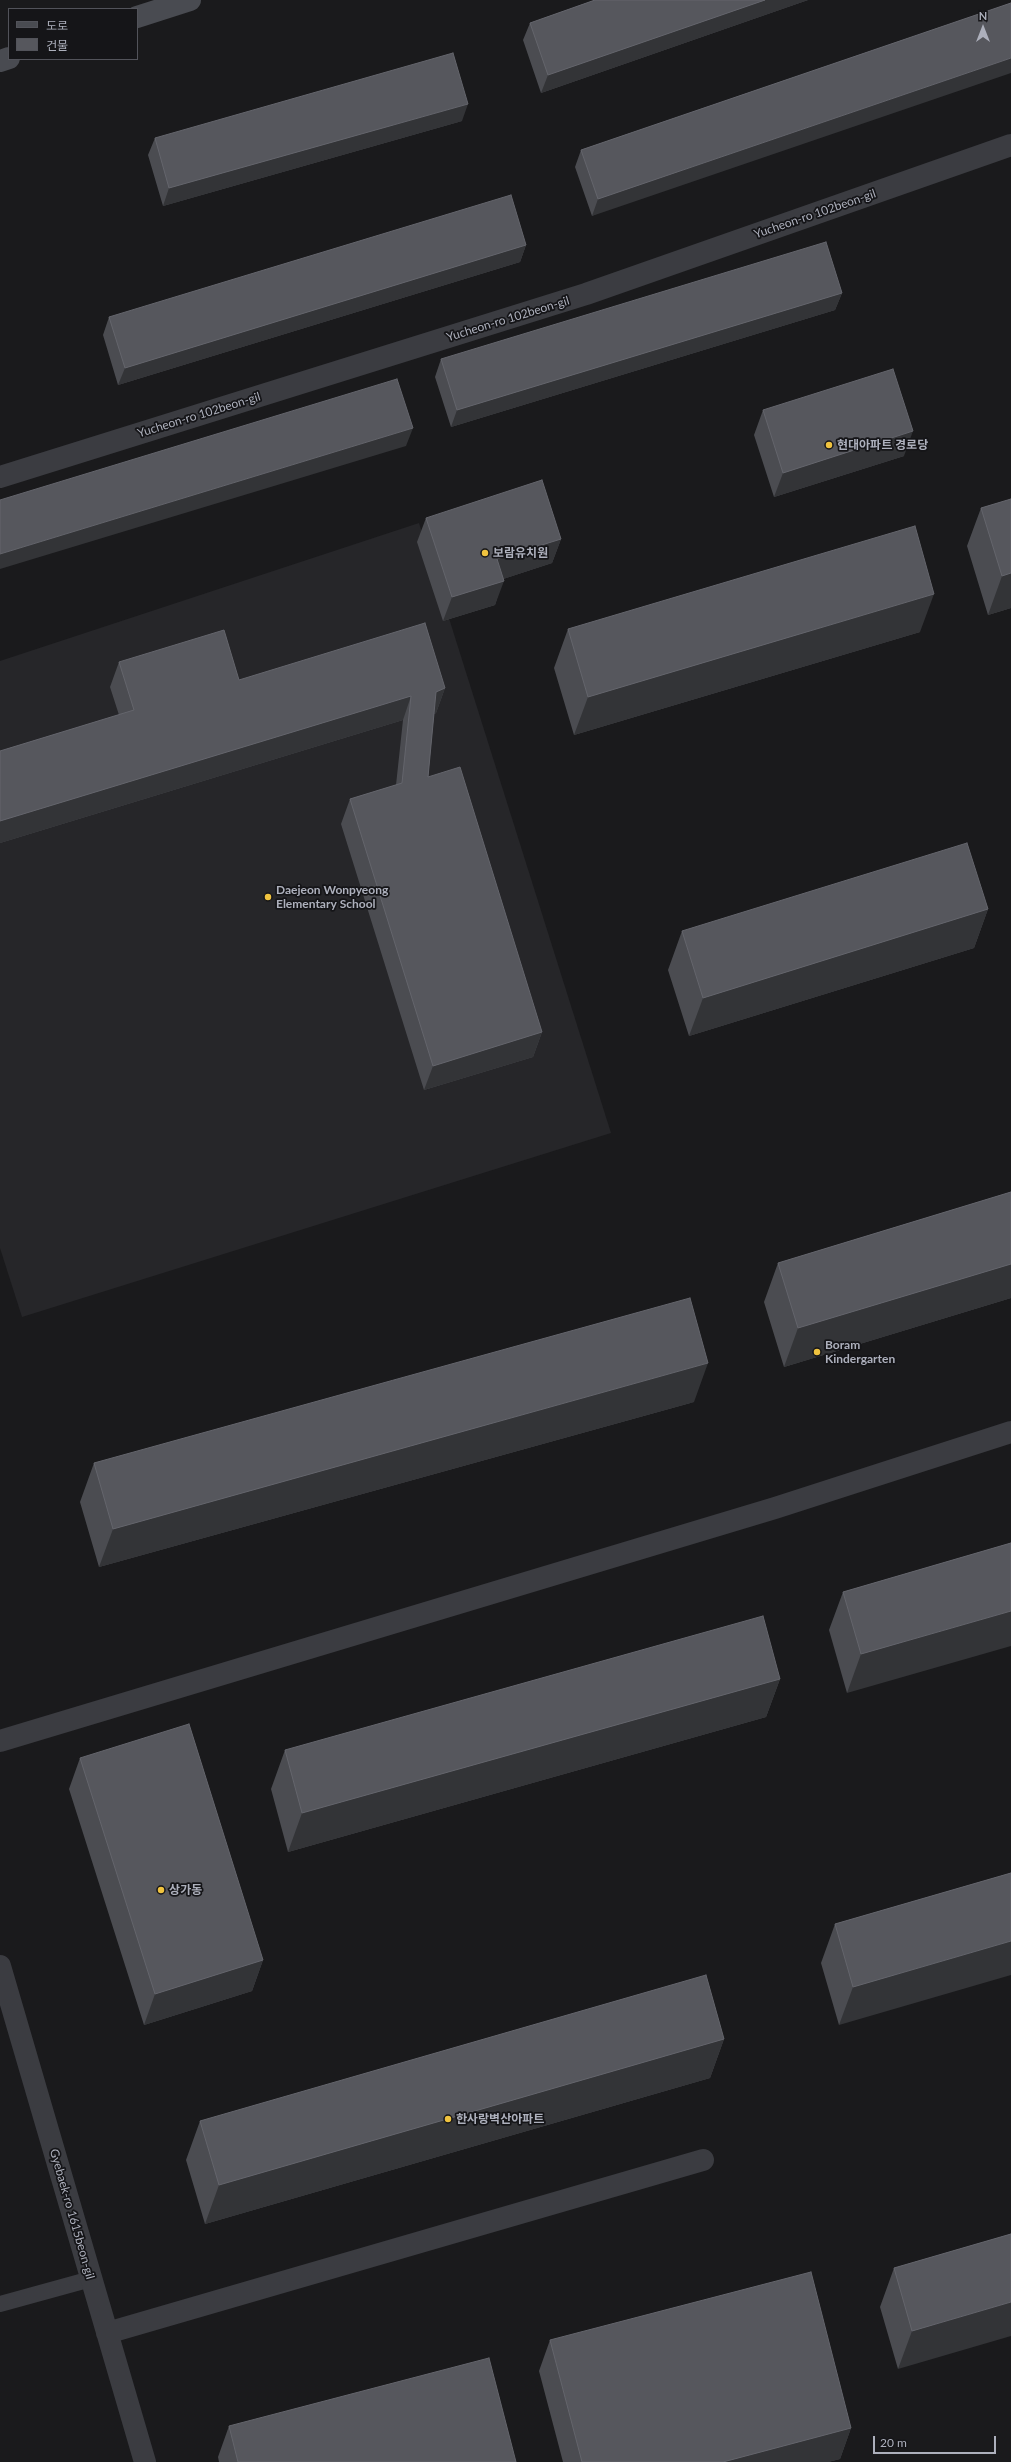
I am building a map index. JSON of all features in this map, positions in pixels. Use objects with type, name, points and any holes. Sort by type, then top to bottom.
[{"type":"main road","points":[[138,17],[190,0]]},
{"type":"street","name":"Yucheon-ro 102beon-gil","points":[[0,477],[586,294],[1011,145]]},
{"type":"street","points":[[0,1741],[756,1514],[1011,1432]]},
{"type":"street","name":"Gyebaek-ro 1615beon-gil","points":[[0,1966],[145,2462]]},
{"type":"street","points":[[107,2333],[702,2160]]},
{"type":"lane","points":[[0,2304],[91,2279]]},
{"type":"shaded area","name":"Daejeon Wonpyeong Elementary School","points":[[419,523],[611,1133],[22,1317],[0,1248],[0,661]]},
{"type":"building","points":[[595,0],[765,0],[548,75],[530,23]]},
{"type":"building","points":[[1011,3],[1011,58],[598,199],[581,150]]},
{"type":"building","points":[[453,53],[468,104],[169,188],[155,138]]},
{"type":"building","points":[[511,195],[526,245],[125,368],[109,317]]},
{"type":"building","points":[[826,242],[842,293],[457,410],[441,359]]},
{"type":"building","name":"현대아파트 경로당","points":[[893,369],[913,431],[783,473],[763,410]]},
{"type":"building","points":[[397,379],[413,428],[0,554],[0,500]]},
{"type":"building","name":"보람유치원","points":[[542,480],[561,539],[497,559],[504,581],[452,597],[426,518]]},
{"type":"building","points":[[1011,499],[1011,573],[1002,576],[981,508]]},
{"type":"building","points":[[915,526],[934,594],[588,697],[568,629]]},
{"type":"building","points":[[425,623],[445,688],[436,692],[428,777],[460,767],[542,1032],[433,1066],[350,799],[402,783],[411,696],[0,821],[0,751],[134,710],[119,662],[224,630],[239,680]]},
{"type":"building","points":[[967,843],[988,909],[703,998],[682,931]]},
{"type":"building","points":[[1011,1192],[1011,1264],[798,1328],[778,1263]]},
{"type":"building","points":[[690,1298],[708,1363],[113,1529],[94,1463]]},
{"type":"building","points":[[1011,1543],[1011,1611],[861,1654],[843,1592]]},
{"type":"building","points":[[763,1616],[780,1679],[302,1813],[285,1750]]},
{"type":"building","name":"상가동","points":[[189,1724],[263,1960],[155,1994],[80,1758]]},
{"type":"building","points":[[1011,1873],[1011,1941],[853,1987],[835,1924]]},
{"type":"building","points":[[706,1975],[724,2039],[219,2185],[200,2121]]},
{"type":"building","points":[[1011,2234],[1011,2302],[912,2331],[894,2268]]},
{"type":"building","points":[[811,2272],[851,2428],[723,2462],[582,2462],[550,2340]]},
{"type":"building","points":[[489,2358],[516,2462],[238,2462],[229,2426]]},
{"type":"place","name":"현대아파트 경로당","points":[[829,445]]},
{"type":"place","name":"보람유치원","points":[[485,553]]},
{"type":"place","name":"Daejeon Wonpyeong Elementary School","points":[[268,897]]},
{"type":"place","name":"Boram Kindergarten","points":[[817,1352]]},
{"type":"place","name":"상가동","points":[[161,1890]]},
{"type":"place","name":"한사랑벽산아파트","points":[[448,2119]]}]
